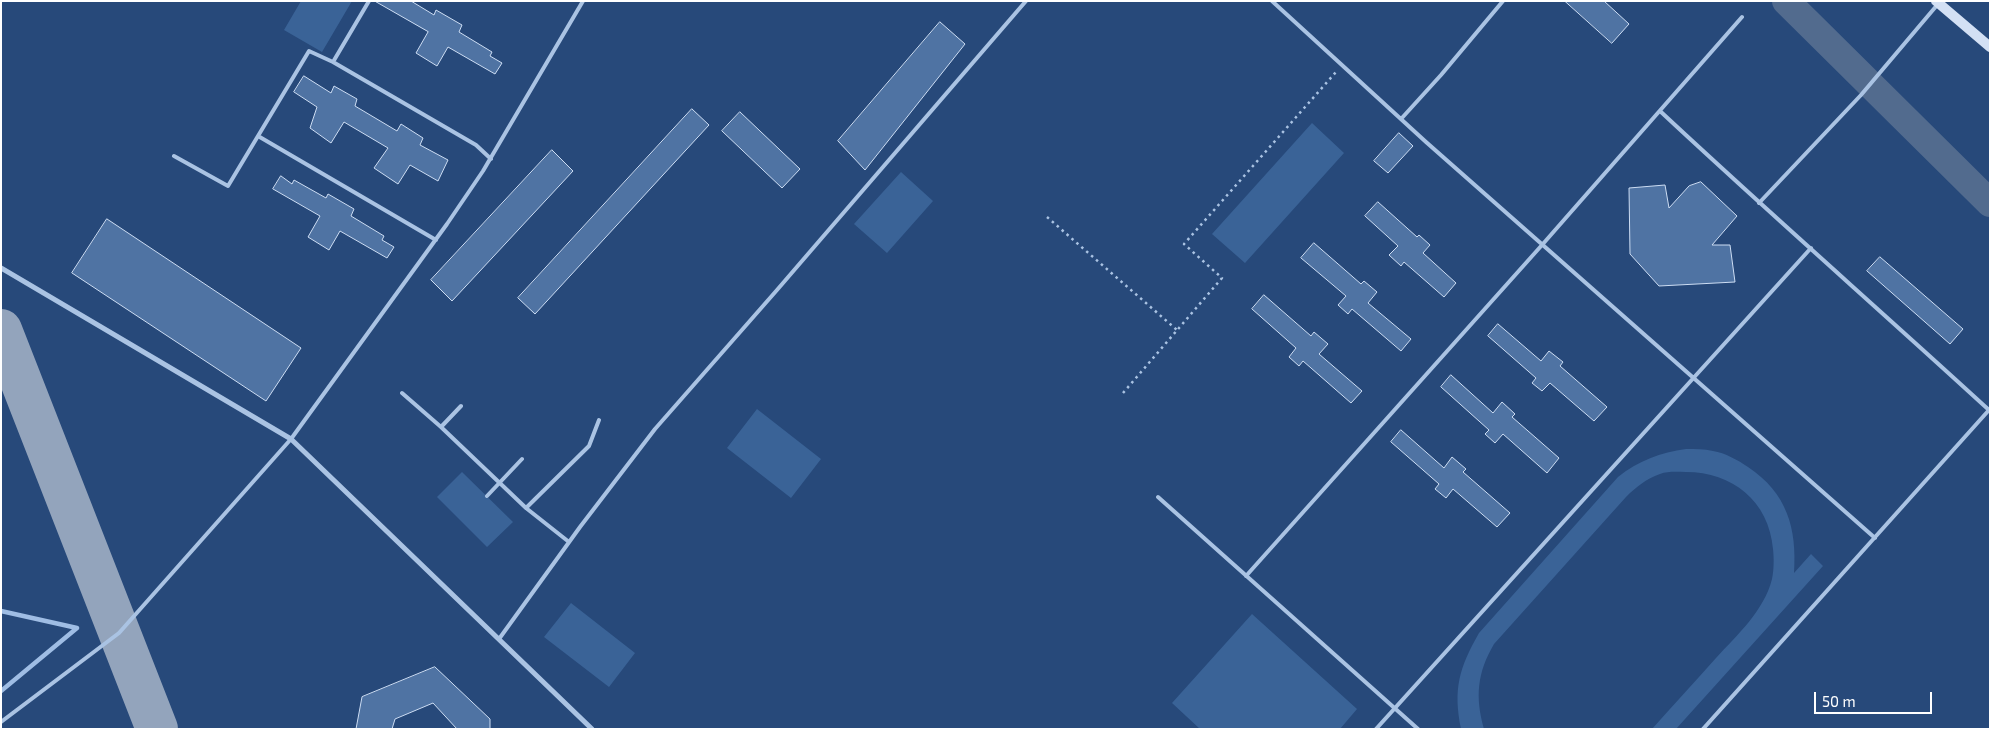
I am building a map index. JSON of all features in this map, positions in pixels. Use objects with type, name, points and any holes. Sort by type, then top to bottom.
[{"type":"street","points":[[1937,3],[1990,47]]},
{"type":"street","points":[[1,268],[291,439],[592,729]]},
{"type":"lane","points":[[333,62],[368,1]]},
{"type":"lane","points":[[1,722],[119,633],[291,439],[436,240],[490,159],[583,1]]},
{"type":"lane","points":[[499,639],[654,428],[790,275],[1026,1]]},
{"type":"lane","points":[[1272,1],[1542,245],[1874,538]]},
{"type":"lane","points":[[1401,119],[1503,1]]},
{"type":"lane","points":[[1759,204],[1896,55],[1937,3]]},
{"type":"lane","points":[[1246,576],[1542,245],[1742,17]]},
{"type":"lane","points":[[174,156],[228,186],[309,51],[333,62],[476,145],[490,159]]},
{"type":"lane","points":[[1660,111],[1759,204],[1811,248],[1989,410],[1703,729]]},
{"type":"lane","points":[[258,136],[436,240]]},
{"type":"lane","points":[[1376,729],[1811,248]]},
{"type":"lane","points":[[402,393],[441,427],[526,508],[569,542]]},
{"type":"lane","points":[[441,427],[461,406]]},
{"type":"lane","points":[[526,508],[589,446],[599,420]]},
{"type":"lane","points":[[487,496],[522,459]]},
{"type":"lane","points":[[1158,497],[1418,729]]},
{"type":"path","points":[[1123,393],[1222,278],[1184,244],[1342,65]]},
{"type":"path","points":[[1047,217],[1177,330]]},
{"type":"shaded area","points":[[301,1],[352,1],[322,52],[284,30]]},
{"type":"shaded area","points":[[1312,123],[1344,153],[1245,263],[1212,234]]},
{"type":"shaded area","points":[[901,172],[933,201],[887,253],[854,224]]},
{"type":"shaded area","points":[[757,409],[821,459],[791,498],[727,448]]},
{"type":"shaded area","points":[[1686,449],[1722,453],[1740,462],[1761,477],[1772,488],[1787,513],[1794,541],[1794,573],[1811,554],[1823,566],[1676,729],[1652,729],[1756,612],[1768,591],[1774,564],[1770,532],[1764,517],[1756,504],[1733,484],[1703,473],[1669,472],[1655,476],[1641,484],[1626,497],[1494,644],[1484,665],[1479,685],[1479,706],[1484,729],[1461,729],[1458,690],[1462,668],[1479,633],[1618,477],[1650,458]]},
{"type":"shaded area","points":[[462,472],[513,522],[487,547],[437,497]]},
{"type":"shaded area","points":[[571,603],[635,653],[609,687],[544,637]]},
{"type":"shaded area","points":[[1252,614],[1357,709],[1340,729],[1200,729],[1172,703]]},
{"type":"building","points":[[375,1],[411,1],[434,15],[436,10],[462,25],[459,32],[492,52],[490,56],[502,63],[495,74],[448,47],[437,66],[416,53],[428,32]]},
{"type":"building","points":[[1565,1],[1604,1],[1629,24],[1612,43]]},
{"type":"building","points":[[940,22],[965,44],[865,170],[838,141]]},
{"type":"building","points":[[304,76],[331,93],[334,86],[357,99],[355,106],[397,131],[401,124],[423,138],[420,145],[448,160],[438,181],[410,165],[398,184],[374,168],[388,148],[344,122],[331,143],[310,128],[317,107],[294,92]]},
{"type":"building","points":[[692,109],[709,125],[535,314],[518,298]]},
{"type":"building","points":[[740,112],[800,169],[782,188],[722,131]]},
{"type":"building","points":[[1399,133],[1413,146],[1388,173],[1374,161]]},
{"type":"building","points":[[552,150],[573,171],[452,301],[431,280]]},
{"type":"building","points":[[281,176],[292,184],[294,180],[326,198],[328,194],[354,209],[351,216],[384,236],[382,240],[394,247],[387,258],[340,231],[329,250],[308,237],[320,216],[273,189]]},
{"type":"building","points":[[1701,182],[1737,216],[1712,245],[1730,245],[1735,282],[1659,286],[1630,254],[1629,188],[1665,185],[1669,208],[1689,186]]},
{"type":"building","points":[[1378,202],[1417,237],[1419,235],[1430,245],[1423,253],[1456,283],[1444,297],[1404,262],[1401,266],[1389,255],[1398,246],[1365,216]]},
{"type":"building","points":[[107,219],[301,348],[266,401],[72,273]]},
{"type":"building","points":[[1314,243],[1361,284],[1364,281],[1377,292],[1368,303],[1411,339],[1401,351],[1352,309],[1348,314],[1338,305],[1346,296],[1301,258]]},
{"type":"building","points":[[1880,257],[1963,329],[1950,344],[1867,271]]},
{"type":"building","points":[[1264,295],[1311,336],[1314,332],[1328,344],[1319,354],[1362,391],[1351,403],[1303,361],[1299,366],[1289,357],[1296,348],[1252,309]]},
{"type":"building","points":[[1498,324],[1541,361],[1549,351],[1563,362],[1560,366],[1607,407],[1594,421],[1550,383],[1542,391],[1532,383],[1536,378],[1488,336]]},
{"type":"building","points":[[1451,375],[1493,413],[1502,402],[1515,414],[1512,417],[1559,458],[1547,473],[1503,434],[1495,443],[1485,434],[1489,430],[1441,387]]},
{"type":"building","points":[[1401,430],[1444,468],[1452,457],[1466,469],[1463,472],[1510,513],[1497,527],[1453,489],[1446,498],[1435,489],[1439,484],[1391,442]]},
{"type":"building","points":[[435,667],[490,719],[490,729],[457,729],[433,703],[395,719],[392,729],[356,729],[362,697]]},
{"type":"waterway","points":[[1786,1],[1990,203]]},
{"type":"waterway","points":[[1,611],[77,628],[1,691]]},
{"type":"taxiway","points":[[1,330],[157,729]]}]
